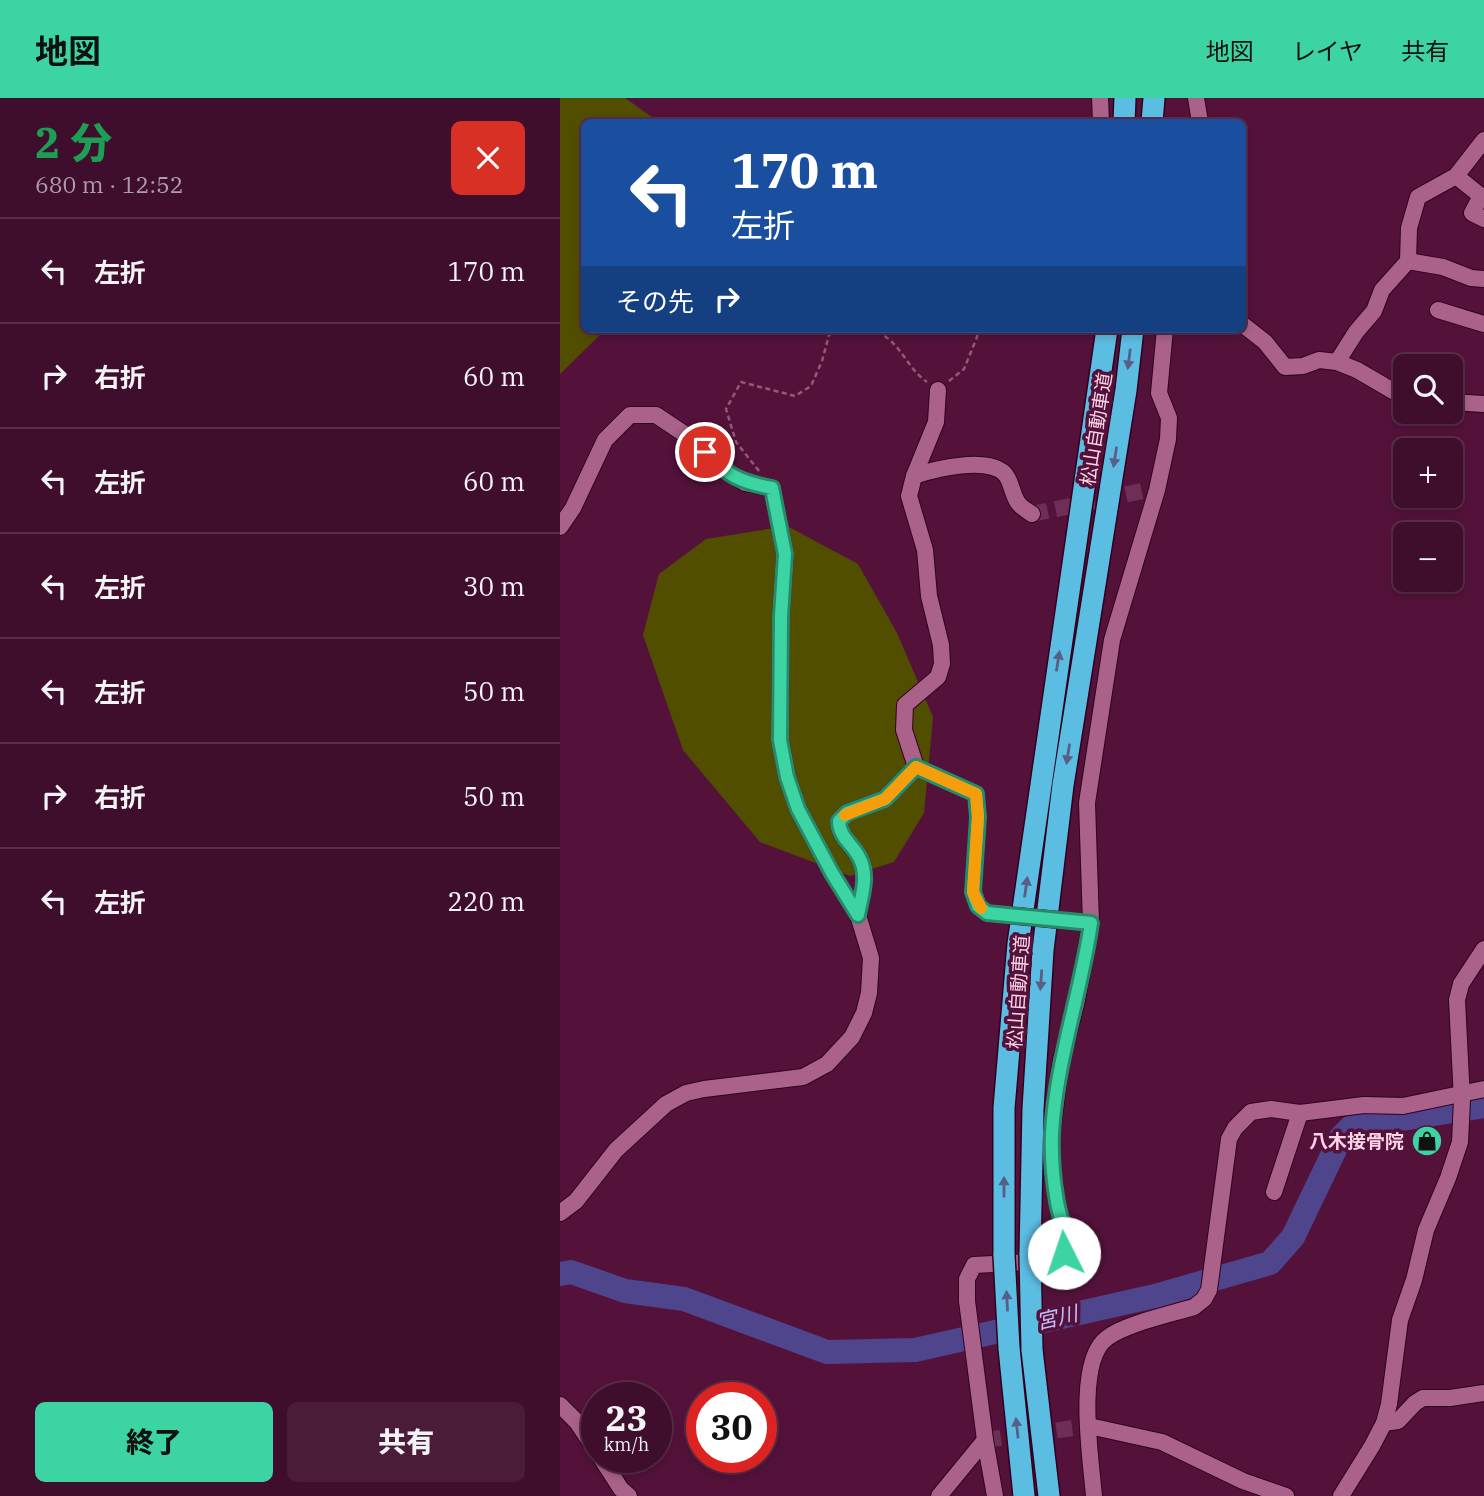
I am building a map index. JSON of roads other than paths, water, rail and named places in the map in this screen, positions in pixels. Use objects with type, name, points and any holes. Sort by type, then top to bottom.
[{"type":"highway","points":[[1124,119],[1125,98]]},
{"type":"highway","points":[[1152,119],[1154,98]]},
{"type":"highway","name":"松山自動車道","points":[[1024,1496],[1009,1348],[1004,1255],[1004,1108],[1018,944],[1106,333]]},
{"type":"highway","name":"松山自動車道","points":[[1049,1496],[1032,1350],[1030,1254],[1033,1109],[1043,950],[1063,785],[1126,390],[1133,333]]},
{"type":"street","points":[[1100,98],[1101,119]]},
{"type":"street","points":[[1196,98],[1200,119]]},
{"type":"street","points":[[1337,362],[1356,332],[1374,312],[1382,290],[1408,261],[1409,228],[1418,197],[1456,176],[1484,140]]},
{"type":"street","points":[[1456,176],[1481,196],[1472,213],[1484,219]]},
{"type":"street","points":[[1408,261],[1443,267],[1471,278],[1484,279]]},
{"type":"street","points":[[1438,310],[1484,324]]},
{"type":"street","points":[[1246,327],[1265,342],[1285,367],[1303,366],[1319,360],[1337,362],[1393,391]]},
{"type":"street","points":[[995,1496],[967,1301],[967,1279],[974,1265],[1052,1261],[1064,1253],[1067,1241],[1057,1203],[1052,1167],[1052,1132],[1061,1061],[1079,993],[1085,923],[1087,803],[1112,640],[1149,490],[1168,439],[1170,418],[1159,393],[1165,333]]},
{"type":"street","points":[[938,390],[936,422],[914,476],[909,496],[925,550],[929,596],[941,645],[942,664],[937,677],[905,705],[904,730],[916,767],[976,794],[978,817],[973,892],[978,906],[987,913],[1085,923]]},
{"type":"street","points":[[1463,403],[1484,404]]},
{"type":"street","points":[[560,527],[573,508],[605,440],[630,415],[656,415],[692,439],[718,466],[745,483],[772,488],[785,554],[781,616],[780,740],[787,777],[798,809],[858,915],[872,958],[864,1013],[852,1037],[827,1065],[803,1077],[704,1089],[686,1093],[666,1104],[616,1150],[576,1201],[560,1213]]},
{"type":"street","points":[[914,476],[935,469],[980,465],[997,468],[1007,476],[1018,504],[1032,514]]},
{"type":"street","points":[[858,915],[865,878],[860,859],[839,831],[839,821],[847,813],[885,799],[916,767]]},
{"type":"street","points":[[1341,1496],[1384,1423],[1390,1404],[1400,1320],[1426,1230],[1460,1142],[1462,1103],[1457,1000],[1461,984],[1484,949]]},
{"type":"street","points":[[1094,1496],[1087,1391],[1094,1358],[1100,1345],[1120,1331],[1194,1307],[1204,1299],[1209,1290],[1229,1139],[1251,1112],[1271,1109],[1300,1113],[1364,1105],[1462,1103],[1484,1089]]},
{"type":"street","points":[[1274,1192],[1300,1113]]},
{"type":"street","points":[[1384,1423],[1398,1421],[1415,1402],[1423,1398],[1484,1394]]},
{"type":"street","points":[[560,1405],[581,1428]]},
{"type":"street","points":[[1089,1426],[1162,1441],[1243,1481],[1286,1496]]},
{"type":"street","points":[[939,1496],[985,1440]]},
{"type":"street","points":[[611,1473],[629,1496]]},
{"type":"waterway","name":"宮川","points":[[560,1274],[571,1272],[625,1291],[684,1299],[827,1352],[915,1350],[1155,1296],[1270,1263],[1293,1237],[1341,1137],[1351,1127],[1484,1106]]},
{"type":"tunnel","points":[[1032,514],[1142,491]]},
{"type":"tunnel","points":[[985,1440],[1089,1426]]},
{"type":"place","name":"八木接骨院","points":[[1427,1141]]}]
